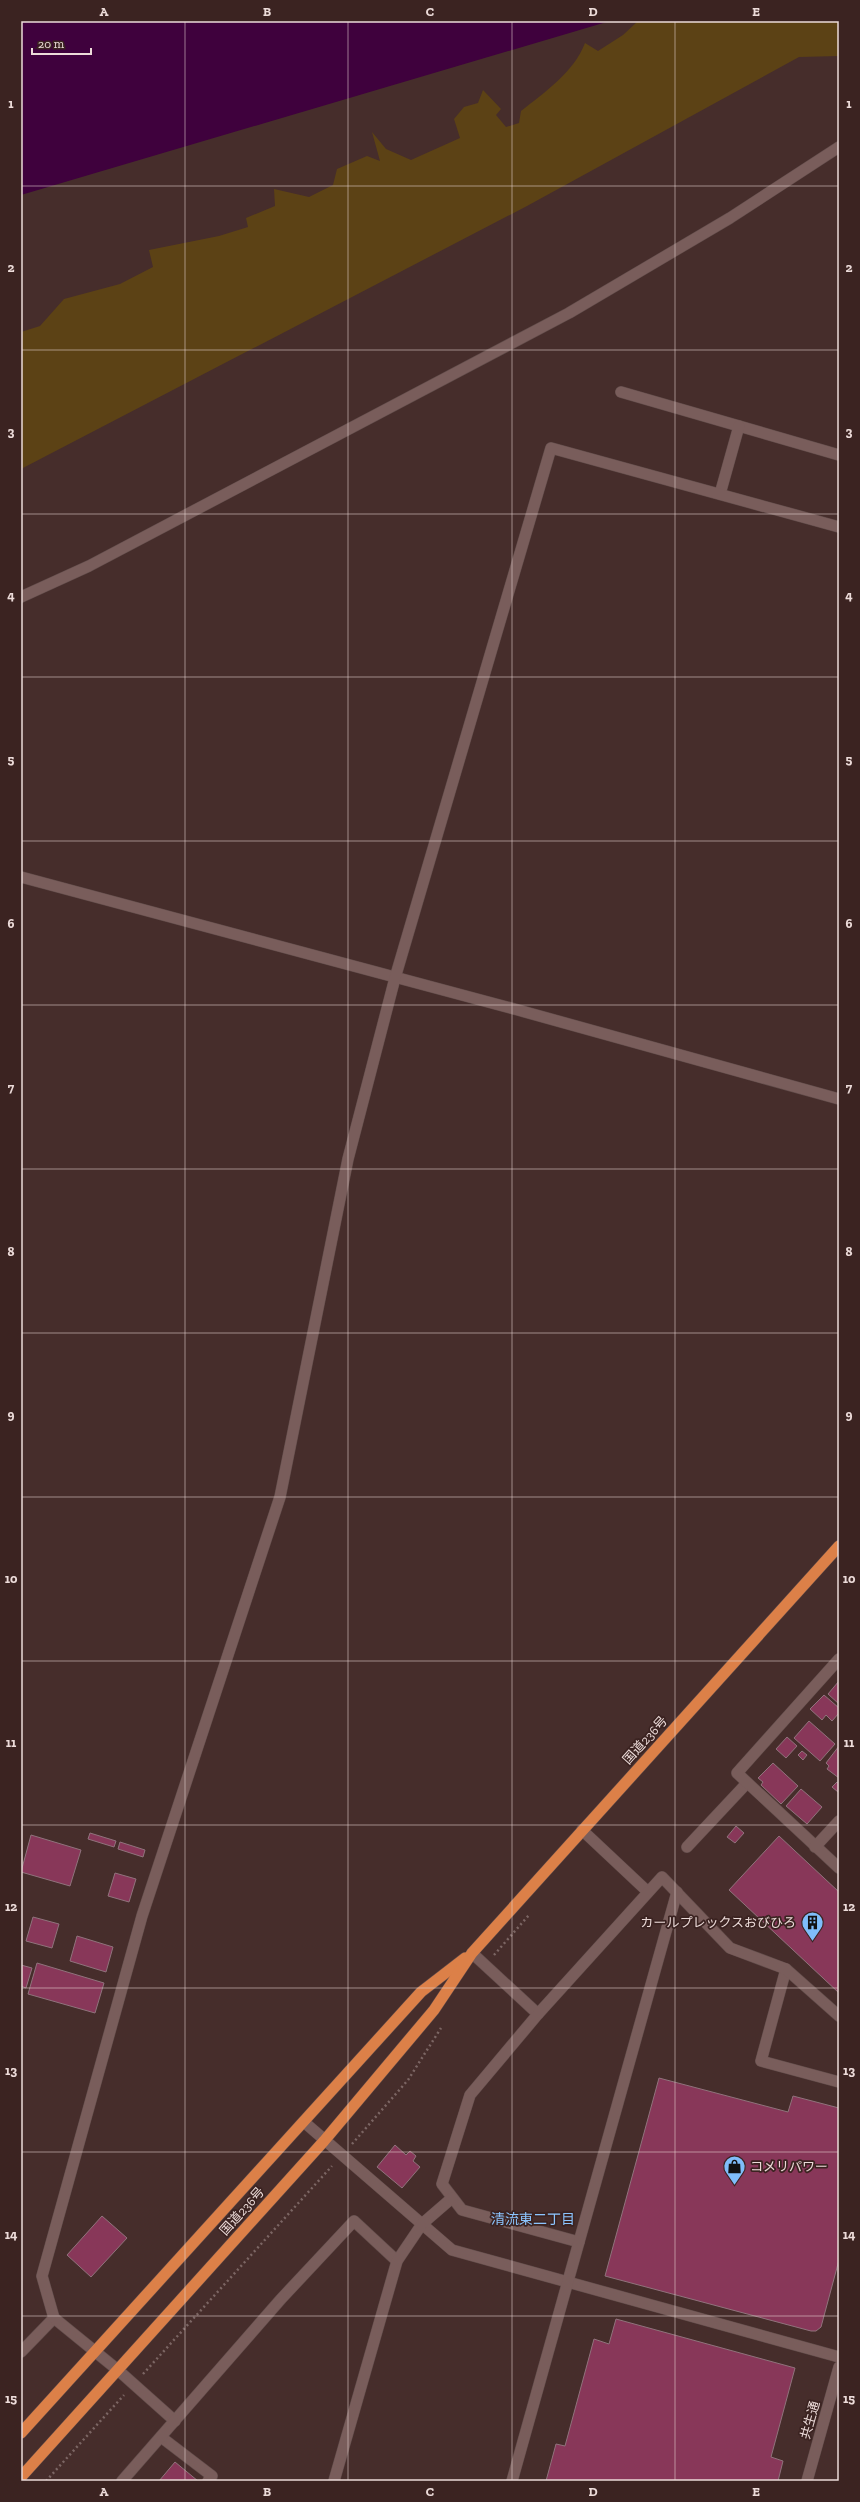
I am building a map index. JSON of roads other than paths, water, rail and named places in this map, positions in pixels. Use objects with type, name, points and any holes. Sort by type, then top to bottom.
[{"type":"highway","name":"国道236号","points":[[21,2477],[119,2371],[324,2141],[434,2010],[472,1952],[839,1546]]},
{"type":"highway","name":"国道236号","points":[[21,2433],[421,1992],[472,1952]]},
{"type":"street","points":[[21,597],[89,566],[569,313],[730,218],[839,147]]},
{"type":"street","points":[[621,392],[839,455]]},
{"type":"street","points":[[720,494],[739,426]]},
{"type":"street","points":[[175,2421],[95,2350],[54,2318],[42,2276],[142,1916],[280,1497],[348,1159],[395,978],[551,448],[839,527]]},
{"type":"street","points":[[21,877],[518,1010],[839,1099]]},
{"type":"street","points":[[839,1659],[737,1773],[839,1868]]},
{"type":"street","points":[[687,1847],[747,1783]]},
{"type":"street","points":[[815,1847],[839,1821]]},
{"type":"street","points":[[582,1830],[648,1892]]},
{"type":"street","points":[[579,2242],[462,2210],[442,2184],[470,2095],[538,2014],[662,1877],[730,1948],[786,1969],[839,2016]]},
{"type":"street","points":[[512,2481],[677,1892]]},
{"type":"street","points":[[472,1952],[538,2014]]},
{"type":"street","points":[[786,1969],[761,2061],[839,2082]]},
{"type":"street","points":[[304,2122],[324,2141],[452,2250],[839,2357]]},
{"type":"street","points":[[334,2481],[397,2261],[422,2224],[452,2198]]},
{"type":"street","points":[[122,2481],[275,2304],[354,2221],[397,2261]]},
{"type":"street","points":[[21,2352],[54,2318]]},
{"type":"street","name":"共生通","points":[[807,2481],[839,2367]]},
{"type":"street","points":[[161,2437],[212,2476],[208,2481]]},
{"type":"place","name":"カールプレックスおびひろ","points":[[812,1942]]},
{"type":"place","name":"コメリパワー","points":[[734,2186]]},
{"type":"district","name":"清流東二丁目","points":[[533,2219]]}]
